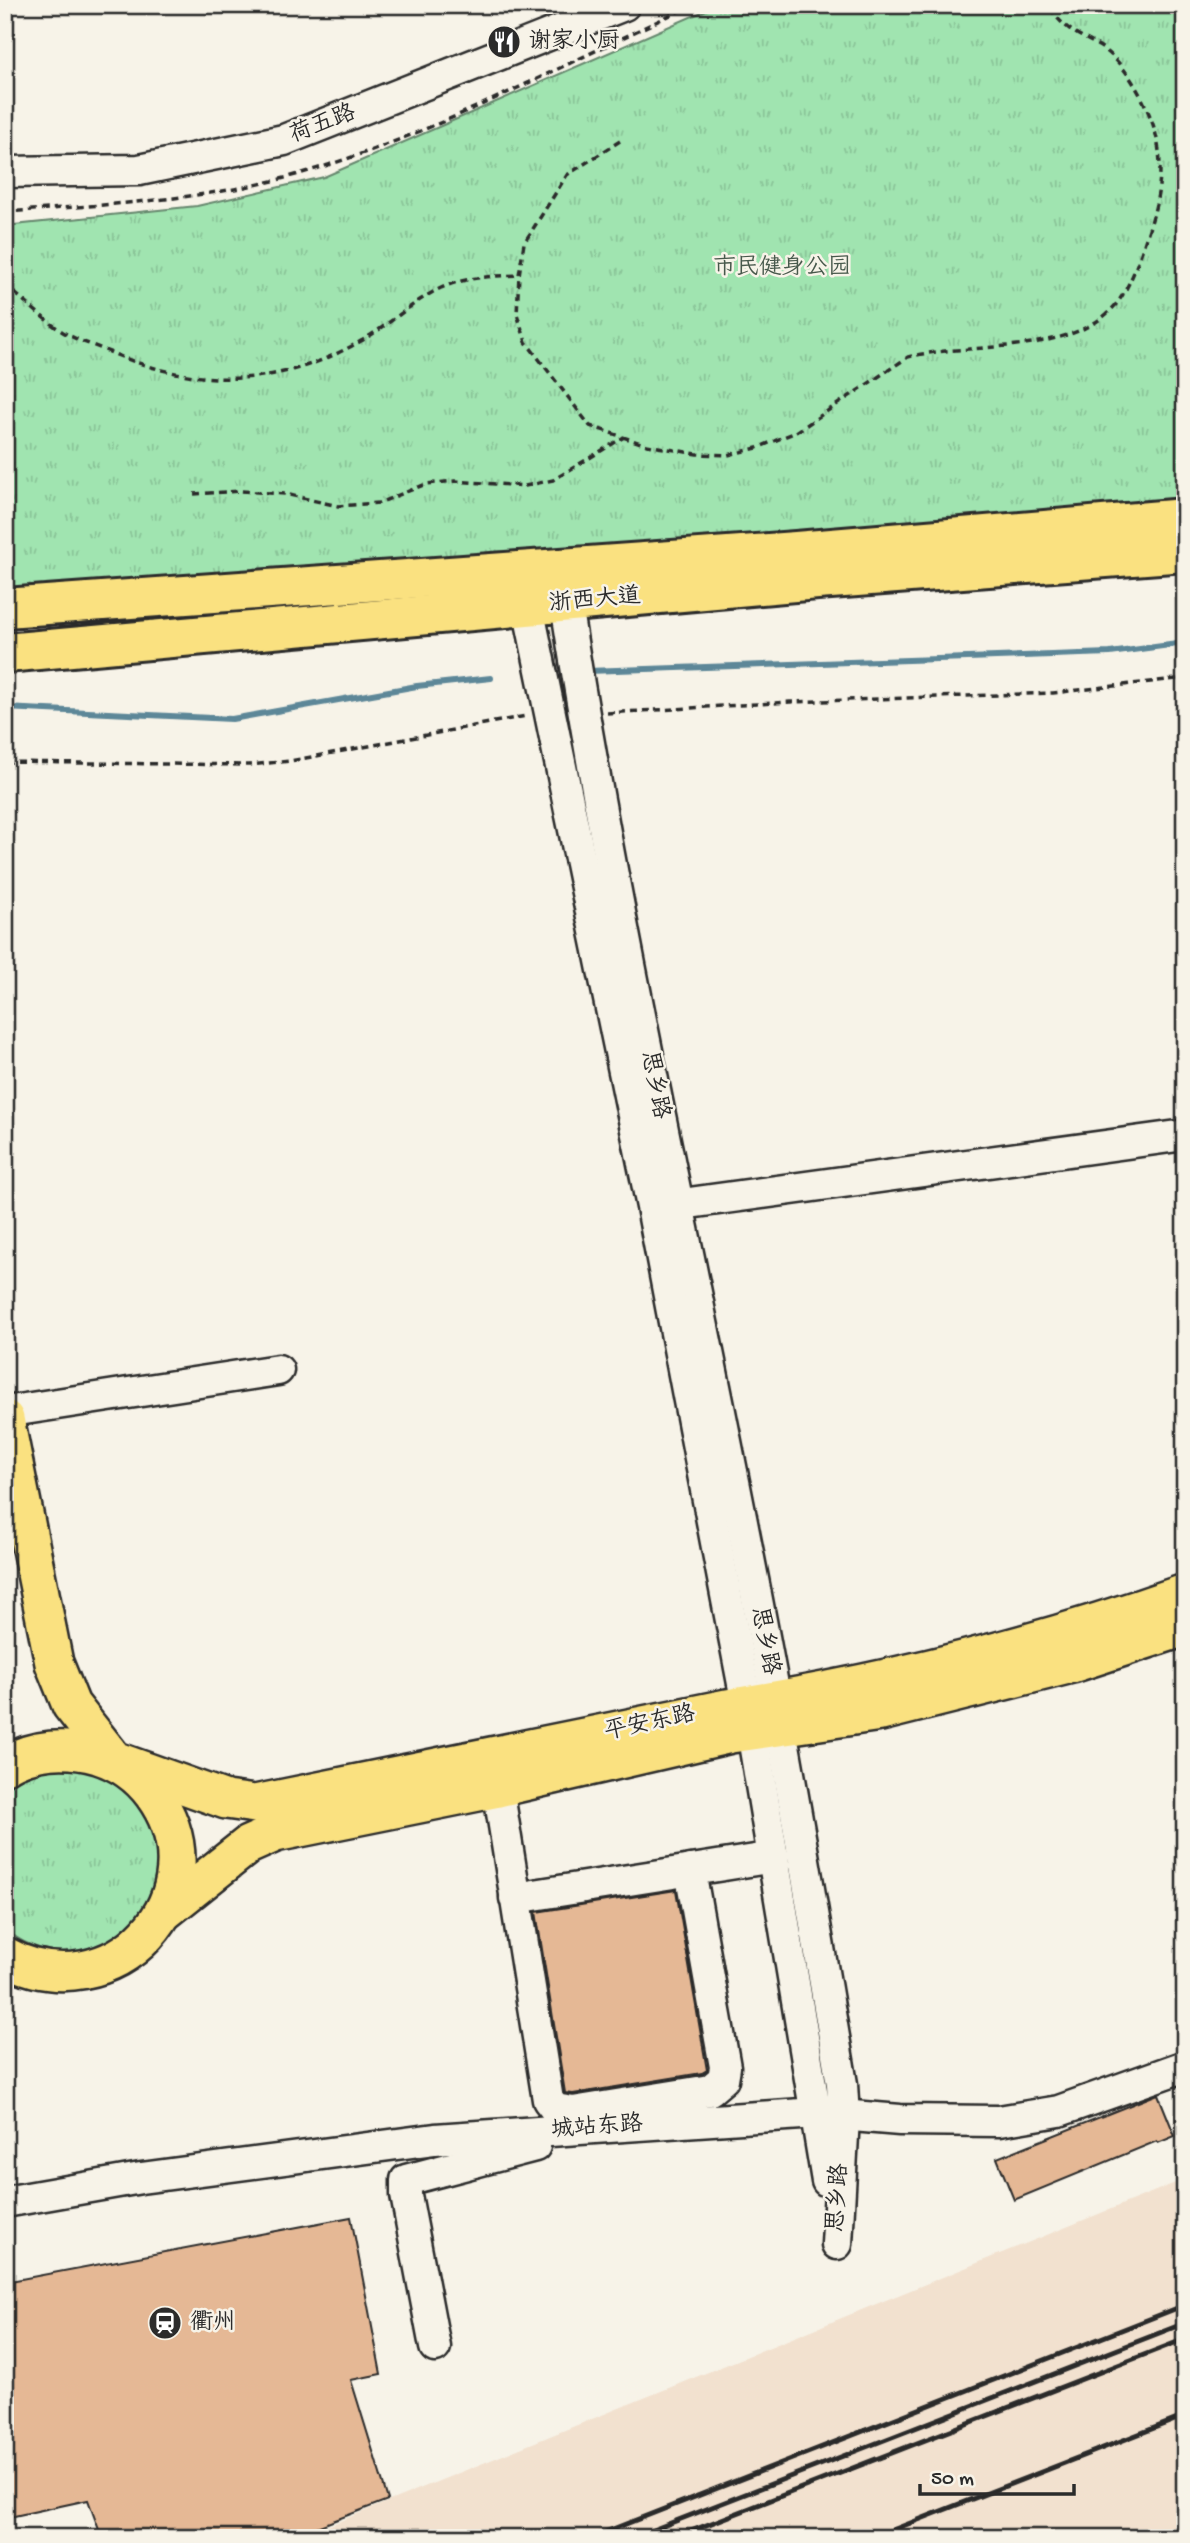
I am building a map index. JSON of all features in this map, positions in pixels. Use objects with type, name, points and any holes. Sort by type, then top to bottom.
[{"type":"highway","name":"浙西大道","points":[[5,608],[782,552],[1185,518]]},
{"type":"highway","name":"浙西大道","points":[[5,653],[817,580],[1185,552]]},
{"type":"main road","points":[[5,1419],[54,1663],[71,1705],[114,1760]]},
{"type":"main road","name":"平安东路","points":[[165,1911],[248,1845],[275,1833],[498,1788],[1129,1613],[1185,1593]]},
{"type":"main road","name":"平安东路","points":[[114,1760],[226,1800],[255,1804],[763,1716],[881,1712],[1072,1664],[1185,1627]]},
{"type":"main road","points":[[5,1765],[42,1750],[79,1749],[114,1760],[143,1780],[164,1809],[175,1842],[175,1877],[165,1911],[144,1940],[115,1961],[85,1971],[53,1973],[22,1965],[5,1956]]},
{"type":"street","name":"荷五路","points":[[5,172],[139,170],[285,140],[624,5]]},
{"type":"street","name":"思乡路","points":[[566,604],[665,1207],[763,1716],[842,2084],[830,2115]]},
{"type":"street","name":"思乡路","points":[[528,607],[665,1207]]},
{"type":"street","points":[[665,1207],[1185,1135]]},
{"type":"street","points":[[5,1412],[278,1370]]},
{"type":"street","name":"思乡路","points":[[763,1716],[774,1857],[830,2115]]},
{"type":"street","points":[[498,1788],[548,2101],[555,2109],[573,2112],[710,2090],[723,2080],[725,2067],[690,1870]]},
{"type":"street","points":[[515,1898],[774,1857]]},
{"type":"street","name":"城站东路","points":[[5,2202],[141,2178],[435,2139],[830,2115],[999,2121],[1059,2111],[1185,2066]]},
{"type":"street","points":[[435,2347],[406,2195],[406,2179],[603,2128]]},
{"type":"path","points":[[620,141],[566,176],[524,243],[517,314],[526,342],[590,426],[697,454],[728,455],[757,448],[796,432],[908,357],[928,352],[1013,346],[1069,334],[1102,317],[1121,297],[1137,263],[1156,206],[1162,171],[1157,135],[1146,106],[1114,57],[1082,39],[1054,15],[1049,5]]},
{"type":"path","points":[[5,285],[64,332],[124,358],[178,374],[234,380],[257,379],[311,364],[360,342],[440,288],[478,277],[519,275]]},
{"type":"path","points":[[194,494],[241,491],[285,494],[338,506],[379,503],[426,484],[454,481],[525,486],[553,480],[624,437]]},
{"type":"shaded area","points":[[1185,2179],[1185,2538],[298,2538]]},
{"type":"green space","name":"市民健身公园","points":[[718,5],[1185,5],[1185,501],[5,591],[5,226],[197,206],[324,177]]},
{"type":"green space","points":[[60,1766],[98,1772],[128,1787],[148,1812],[154,1829],[159,1862],[158,1885],[131,1929],[115,1941],[83,1952],[49,1951],[32,1946],[5,1928],[5,1790],[28,1774]]},
{"type":"building","points":[[676,1890],[707,2070],[573,2094],[565,2093],[536,1912]]},
{"type":"building","points":[[1158,2094],[1175,2136],[1014,2200],[997,2158]]},
{"type":"building","points":[[351,2217],[381,2374],[351,2380],[388,2500],[288,2538],[102,2538],[88,2500],[5,2518],[5,2282]]},
{"type":"waterway","points":[[587,671],[1110,653],[1185,643]]},
{"type":"waterway","points":[[5,708],[232,719],[417,686],[491,678]]},
{"type":"railway","points":[[590,2538],[1185,2305]]},
{"type":"railway","points":[[632,2538],[1185,2323]]},
{"type":"railway","points":[[673,2538],[1185,2339]]},
{"type":"railway","points":[[872,2538],[1185,2416]]},
{"type":"place","name":"谢家小厨","points":[[504,42]]},
{"type":"place","name":"衢州","points":[[165,2323]]}]
